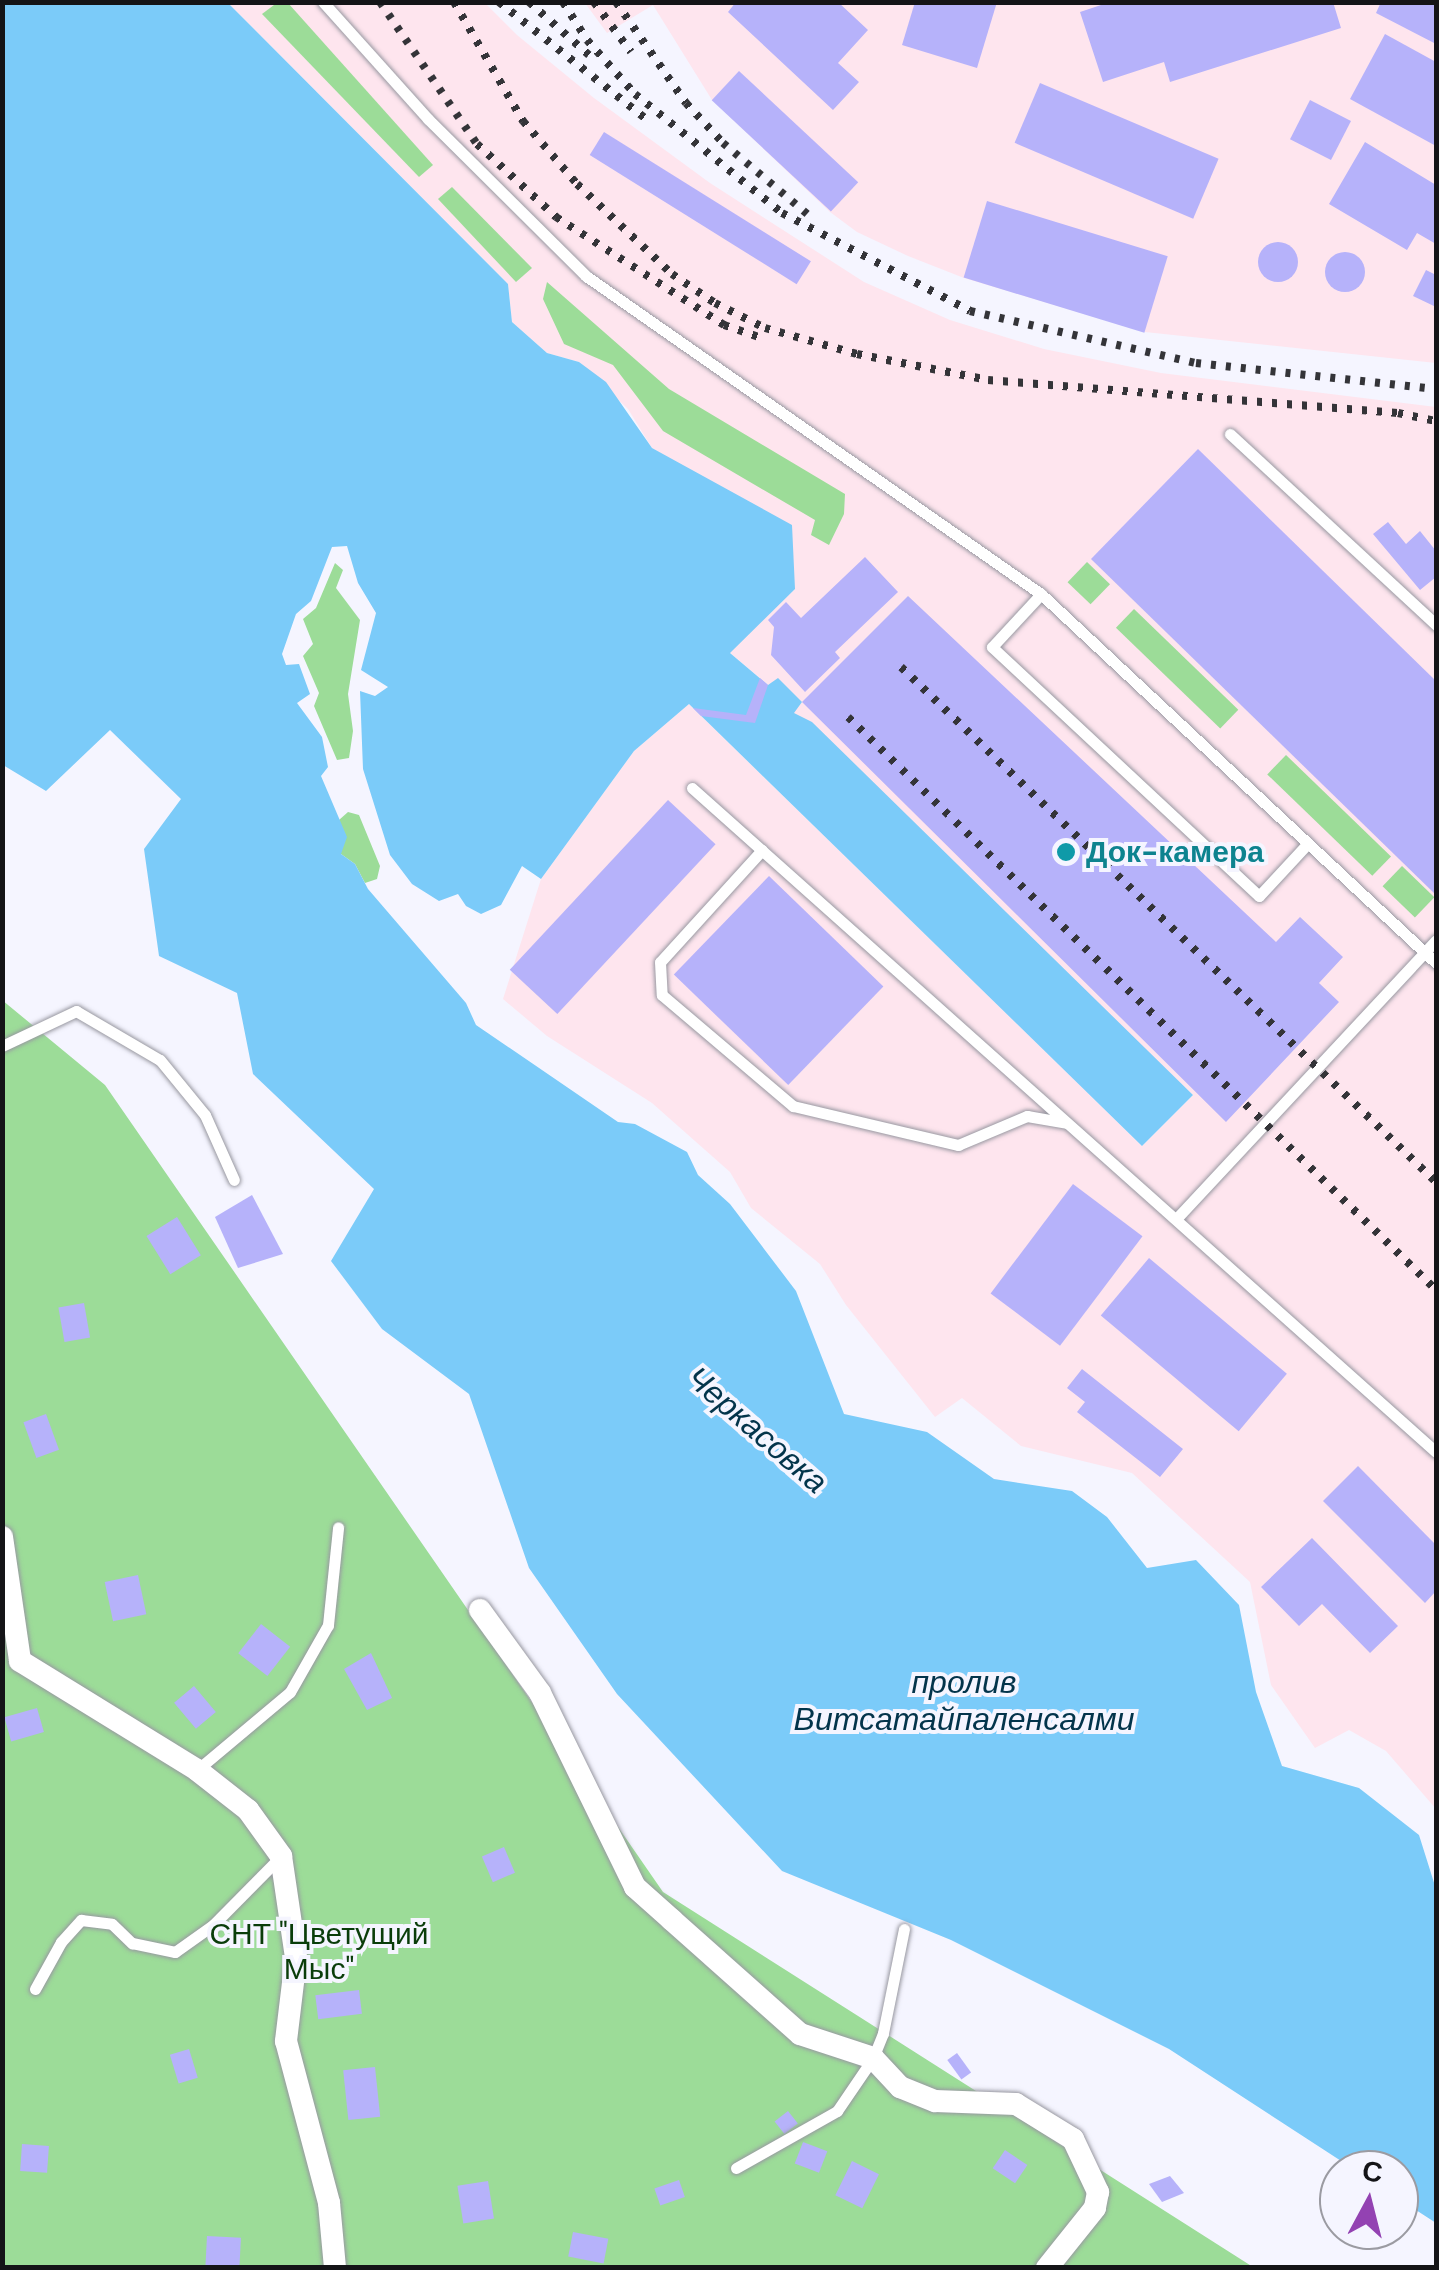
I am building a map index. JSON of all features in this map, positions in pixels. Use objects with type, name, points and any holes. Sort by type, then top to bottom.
[{"type":"street","points":[[2,1538],[11,1666],[198,1770],[248,1810],[281,1856],[296,1958],[286,2041],[328,2203],[335,2268]]},
{"type":"street","points":[[480,1610],[540,1693],[636,1887],[800,2034],[872,2058],[900,2087],[936,2102],[1016,2104],[1074,2139],[1098,2192],[1096,2208],[1047,2268]]},
{"type":"lane","points":[[323,2],[428,119],[586,276],[1041,594],[1436,963]]},
{"type":"lane","points":[[1230,434],[1436,624]]},
{"type":"lane","points":[[1041,594],[992,647],[1259,896],[1308,843]]},
{"type":"lane","points":[[692,788],[1436,1452]]},
{"type":"lane","points":[[762,850],[660,962],[662,995],[793,1106],[958,1145],[1027,1116],[1069,1124]]},
{"type":"lane","points":[[1176,1219],[1436,940]]},
{"type":"lane","points":[[2,1046],[76,1011],[160,1060],[205,1115],[234,1180]]},
{"type":"lane","points":[[198,1770],[290,1692],[328,1625],[338,1528]]},
{"type":"lane","points":[[36,1989],[60,1942],[81,1920],[112,1924],[132,1943],[174,1952],[213,1925],[281,1856]]},
{"type":"lane","points":[[736,2168],[837,2111],[872,2058],[883,2033],[904,1928]]},
{"type":"shaded area","points":[[228,3],[485,3],[517,35],[594,98],[710,183],[864,282],[950,320],[1044,349],[1161,373],[1436,407],[1436,1809],[1386,1751],[1349,1730],[1315,1748],[1271,1685],[1250,1582],[1132,1473],[1021,1446],[962,1398],[935,1417],[846,1305],[820,1264],[751,1208],[730,1172],[652,1103],[547,1036],[503,999],[541,879],[634,751],[689,704],[1142,1146],[1193,1095],[793,713],[802,702],[768,685],[729,652],[795,589],[692,472],[652,448],[628,409],[579,362],[547,353],[512,322],[508,284]]},
{"type":"shaded area","points":[[585,3],[1436,3],[1436,363],[1145,332],[964,278],[908,256],[857,232],[830,212],[712,100],[653,5],[607,33]]},
{"type":"green space","points":[[278,2],[288,3],[433,165],[419,177],[262,14]]},
{"type":"green space","points":[[452,187],[532,268],[516,282],[438,199]]},
{"type":"green space","points":[[547,282],[669,389],[845,494],[844,514],[829,545],[811,535],[815,520],[663,431],[613,365],[564,344],[543,299]]},
{"type":"green space","points":[[1087,562],[1110,584],[1091,604],[1068,582]]},
{"type":"green space","points":[[335,563],[343,570],[336,588],[360,620],[348,694],[353,731],[349,758],[337,760],[314,706],[319,693],[303,656],[313,644],[303,619],[316,608]]},
{"type":"green space","points":[[1134,609],[1238,710],[1220,728],[1116,628]]},
{"type":"green space","points":[[1286,755],[1391,856],[1372,876],[1267,774]]},
{"type":"green space","points":[[348,812],[359,815],[380,866],[377,879],[365,883],[355,864],[341,854],[339,820]]},
{"type":"green space","points":[[1402,866],[1434,897],[1415,917],[1383,886]]},
{"type":"green space","name":"СНТ \"Цветущий Мыс\"","points":[[2,1000],[105,1085],[663,1892],[1253,2267],[3,2267]]},
{"type":"water","points":[[3,3],[228,3],[508,284],[512,322],[547,353],[579,362],[606,382],[652,448],[792,525],[795,589],[730,653],[768,685],[778,678],[802,702],[794,713],[812,722],[1193,1095],[1142,1146],[689,704],[634,751],[541,879],[522,866],[501,905],[481,914],[466,906],[458,894],[439,901],[412,884],[390,855],[363,769],[360,691],[375,696],[388,687],[361,670],[376,613],[358,583],[347,546],[332,547],[311,601],[296,614],[282,654],[286,665],[299,664],[310,694],[297,703],[322,737],[328,767],[321,776],[347,837],[341,854],[355,864],[368,889],[466,1003],[476,1025],[618,1122],[635,1124],[687,1152],[698,1175],[730,1204],[796,1291],[844,1414],[927,1432],[994,1479],[1072,1491],[1107,1517],[1147,1568],[1196,1560],[1239,1605],[1256,1692],[1282,1766],[1359,1788],[1419,1835],[1436,1889],[1436,2223],[1419,2212],[1419,2150],[1324,2150],[1169,2049],[951,1940],[782,1871],[617,1694],[529,1568],[469,1394],[382,1329],[331,1261],[374,1189],[253,1074],[237,993],[159,956],[144,849],[181,799],[110,730],[46,791],[3,765]]},
{"type":"building","points":[[736,2],[838,2],[868,30],[838,63],[859,82],[833,110],[728,12]]},
{"type":"building","points":[[915,2],[997,2],[977,68],[902,45]]},
{"type":"building","points":[[1110,2],[1333,2],[1341,28],[1170,82],[1164,62],[1103,82],[1080,12]]},
{"type":"building","points":[[1381,2],[1436,2],[1436,44],[1376,13]]},
{"type":"building","points":[[1385,34],[1436,62],[1436,146],[1350,99]]},
{"type":"building","points":[[739,71],[858,182],[831,211],[712,100]]},
{"type":"building","points":[[1040,83],[1219,159],[1193,219],[1015,143]]},
{"type":"building","points":[[1310,100],[1351,121],[1331,160],[1290,139]]},
{"type":"building","points":[[604,132],[811,261],[797,284],[590,155]]},
{"type":"building","points":[[1365,142],[1436,185],[1436,244],[1417,233],[1407,250],[1329,204]]},
{"type":"building","points":[[987,201],[1168,256],[1144,333],[964,278]]},
{"type":"building","points":[[1278,242],[1292,248],[1298,262],[1292,276],[1278,282],[1264,276],[1258,262],[1264,248]]},
{"type":"building","points":[[1345,252],[1359,258],[1365,272],[1359,286],[1345,292],[1331,286],[1325,272],[1331,258]]},
{"type":"building","points":[[1426,270],[1436,275],[1436,307],[1413,296]]},
{"type":"building","points":[[1198,449],[1436,681],[1436,895],[1091,559]]},
{"type":"building","points":[[1388,522],[1406,544],[1420,531],[1436,551],[1436,577],[1420,590],[1373,534]]},
{"type":"building","points":[[865,557],[898,592],[835,652],[840,658],[805,692],[771,655],[774,627],[768,620],[786,602],[801,618]]},
{"type":"building","name":"Док-камера","points":[[908,596],[1276,942],[1300,917],[1343,957],[1319,983],[1339,1002],[1226,1122],[802,702]]},
{"type":"building","points":[[760,678],[768,685],[755,723],[701,716],[693,708],[746,715]]},
{"type":"building","points":[[668,800],[716,844],[557,1014],[510,970]]},
{"type":"building","points":[[769,876],[883,986],[788,1085],[674,975]]},
{"type":"building","points":[[1073,1184],[1142,1236],[1060,1346],[991,1293]]},
{"type":"building","points":[[252,1195],[283,1254],[238,1268],[215,1217]]},
{"type":"building","points":[[177,1217],[201,1255],[170,1274],[146,1236]]},
{"type":"building","points":[[1149,1258],[1287,1374],[1239,1431],[1101,1315]]},
{"type":"building","points":[[84,1303],[90,1337],[64,1342],[58,1308]]},
{"type":"building","points":[[1082,1369],[1183,1449],[1160,1477],[1077,1412],[1085,1402],[1067,1388]]},
{"type":"building","points":[[46,1414],[59,1450],[36,1458],[23,1422]]},
{"type":"building","points":[[1358,1466],[1436,1545],[1436,1591],[1425,1603],[1323,1501]]},
{"type":"building","points":[[1312,1538],[1398,1626],[1370,1653],[1322,1604],[1299,1626],[1261,1587]]},
{"type":"building","points":[[138,1575],[146,1614],[113,1621],[105,1582]]},
{"type":"building","points":[[261,1624],[290,1647],[267,1676],[238,1653]]},
{"type":"building","points":[[371,1653],[392,1698],[367,1710],[344,1669]]},
{"type":"building","points":[[194,1686],[216,1712],[196,1729],[174,1703]]},
{"type":"building","points":[[37,1708],[44,1732],[11,1741],[4,1717]]},
{"type":"building","points":[[504,1847],[515,1873],[493,1882],[482,1856]]},
{"type":"building","points":[[359,1990],[362,2014],[318,2019],[315,1995]]},
{"type":"building","points":[[189,2049],[198,2078],[179,2084],[170,2055]]},
{"type":"building","points":[[957,2053],[971,2072],[961,2079],[947,2060]]},
{"type":"building","points":[[375,2067],[380,2117],[348,2120],[343,2070]]},
{"type":"building","points":[[788,2111],[798,2124],[784,2134],[775,2121]]},
{"type":"building","points":[[803,2142],[827,2151],[819,2173],[795,2163]]},
{"type":"building","points":[[22,2144],[49,2146],[47,2173],[20,2171]]},
{"type":"building","points":[[1005,2150],[1027,2165],[1015,2183],[993,2168]]},
{"type":"building","points":[[852,2161],[879,2174],[862,2208],[835,2195]]},
{"type":"building","points":[[1170,2176],[1184,2193],[1162,2202],[1149,2184]]},
{"type":"building","points":[[679,2180],[685,2197],[660,2205],[654,2188]]},
{"type":"building","points":[[488,2181],[494,2219],[463,2223],[457,2186]]},
{"type":"building","points":[[573,2232],[608,2239],[604,2263],[568,2257]]},
{"type":"building","points":[[207,2236],[241,2238],[239,2268],[205,2268]]},
{"type":"railway","points":[[380,2],[477,144],[556,217],[724,325],[758,337]]},
{"type":"railway","points":[[454,2],[523,121],[577,184],[672,274],[715,303],[765,328],[857,354],[988,380],[1398,413],[1436,421]]},
{"type":"railway","points":[[499,2],[650,122]]},
{"type":"railway","points":[[529,2],[589,55]]},
{"type":"railway","points":[[563,2],[587,40],[635,94],[782,213],[970,311],[1196,363],[1436,389]]},
{"type":"railway","points":[[594,2],[631,52]]},
{"type":"railway","points":[[616,2],[686,103],[723,143],[812,218]]},
{"type":"railway","points":[[901,667],[1436,1182]]},
{"type":"railway","points":[[848,717],[1436,1290]]},
{"type":"place","name":"Док-камера","points":[[1066,852]]},
{"type":"water label","name":"Черкасовка","points":[[757,1430]]},
{"type":"water label","name":"пролив Витсатайпаленсалми","points":[[964,1702]]}]
